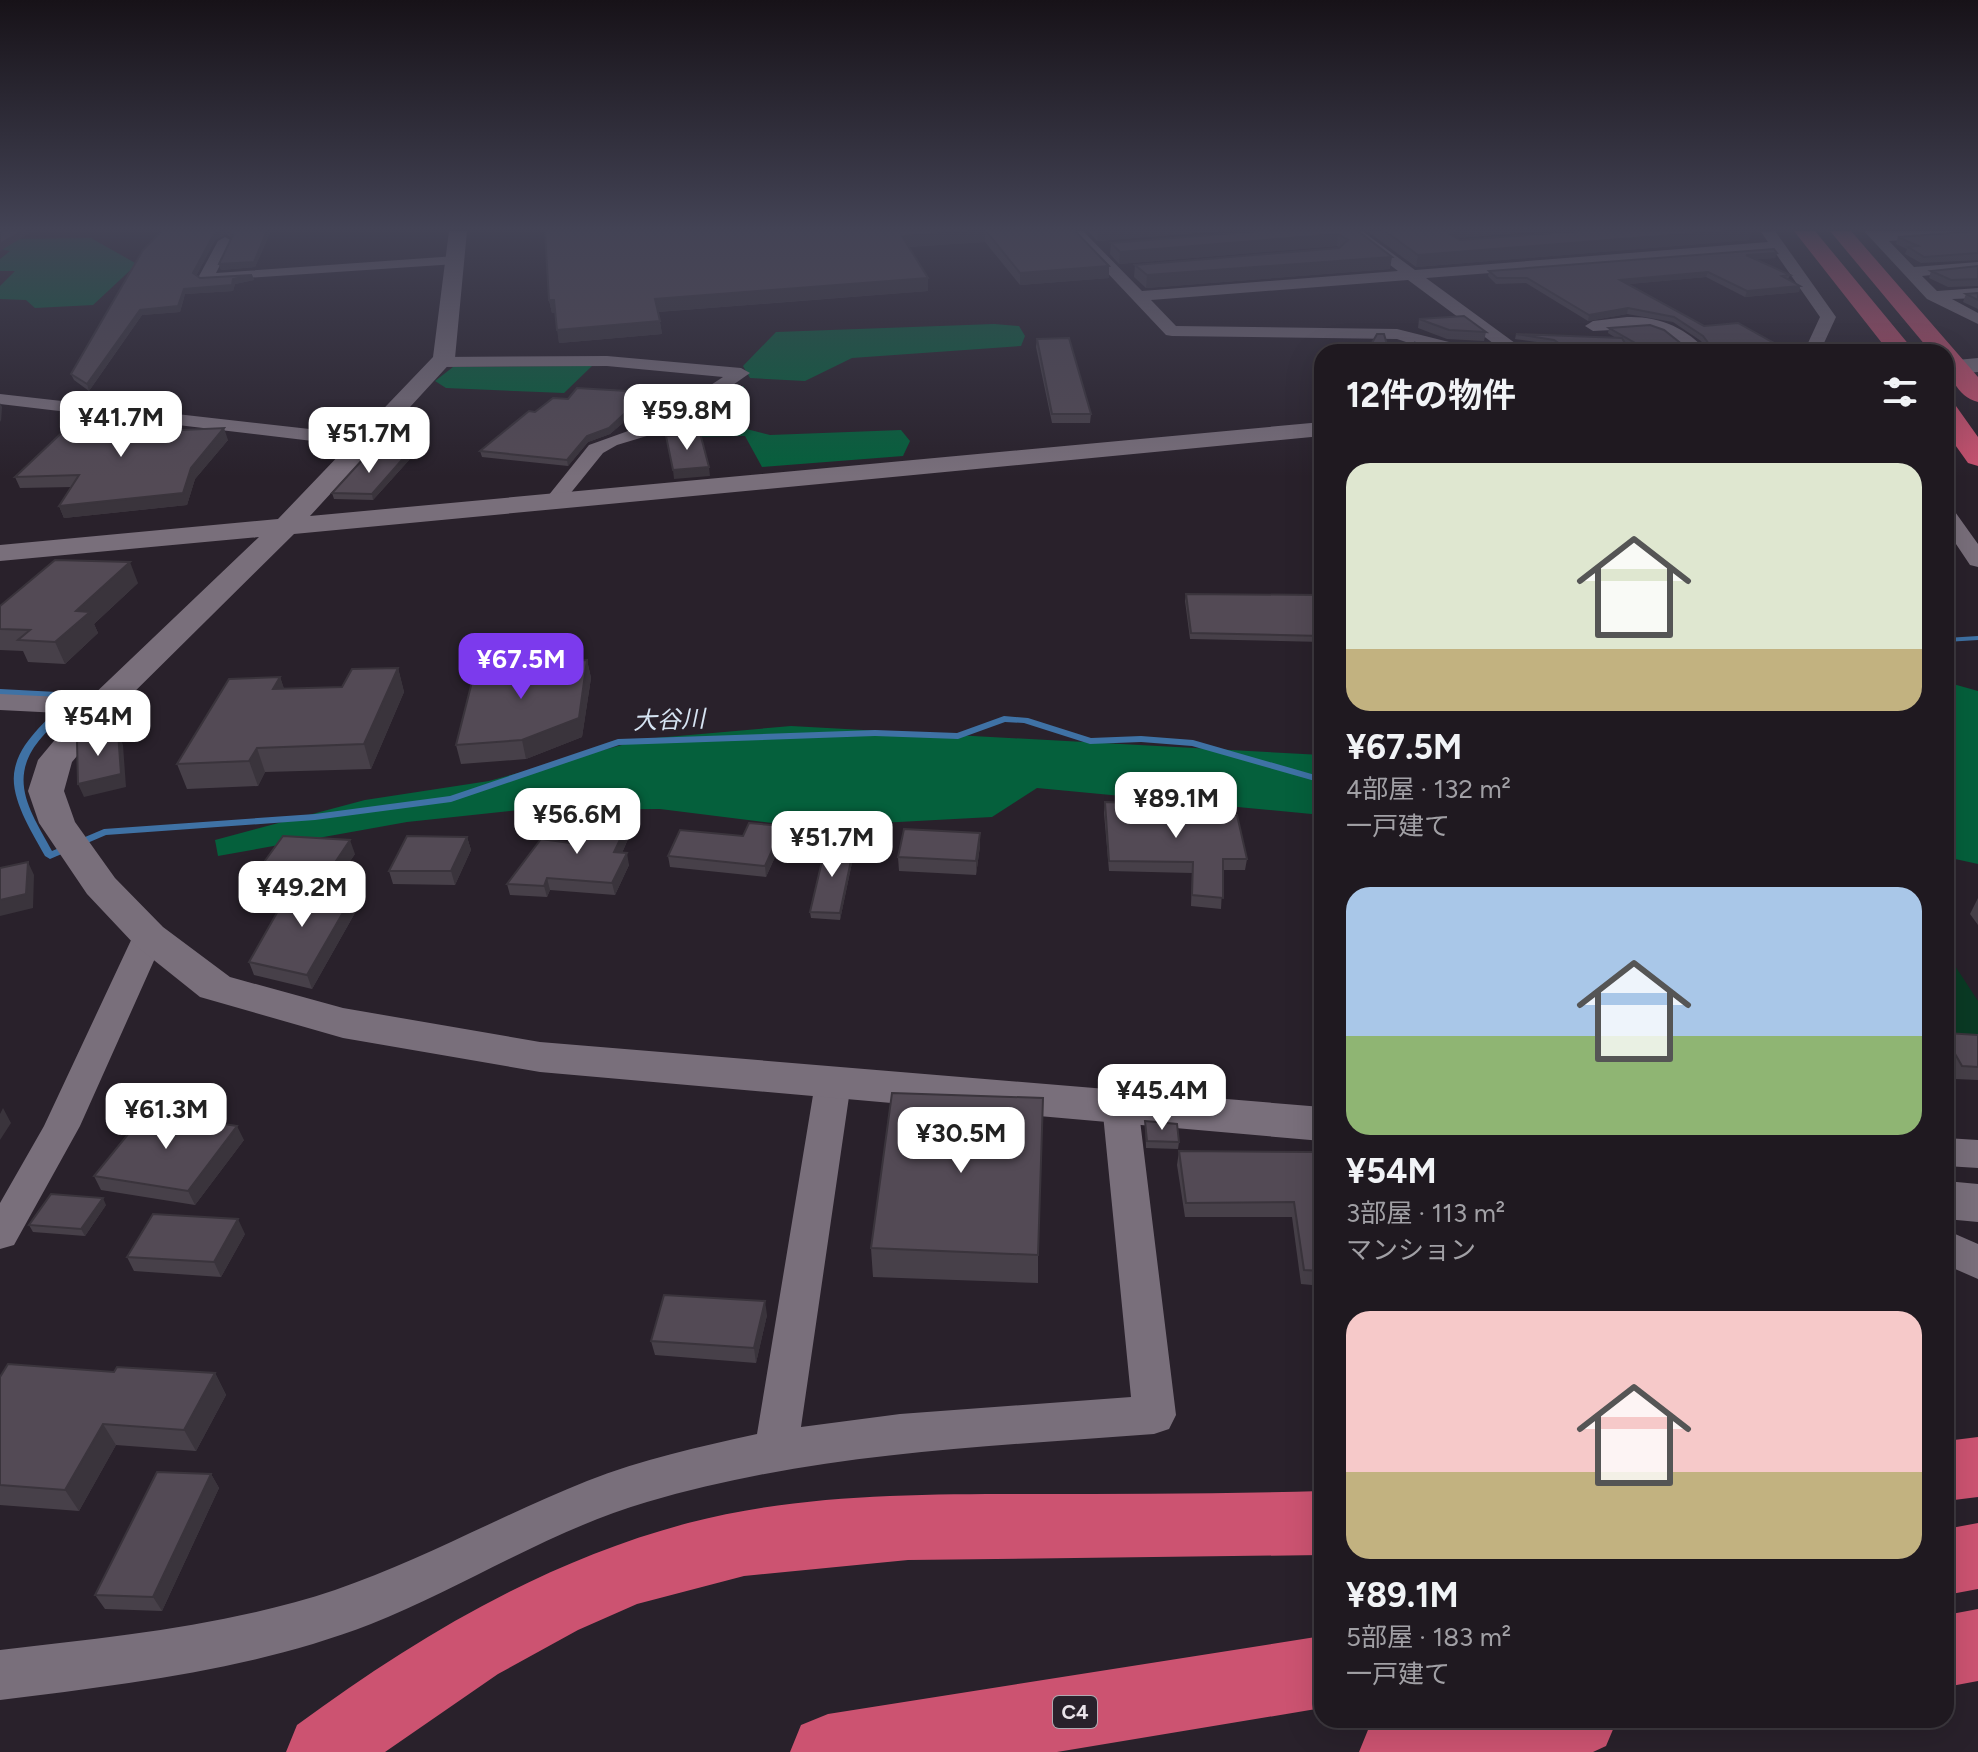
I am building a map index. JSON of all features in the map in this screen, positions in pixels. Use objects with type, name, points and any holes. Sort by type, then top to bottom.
[{"type":"highway","points":[[1870,313],[1896,344]]},
{"type":"highway","points":[[1910,313],[1937,344]]},
{"type":"highway","points":[[1954,364],[1978,394]]},
{"type":"highway","points":[[1954,423],[1978,457]]},
{"type":"highway","points":[[1954,1470],[1978,1467]]},
{"type":"highway","points":[[324,1752],[412,1685],[521,1619],[637,1571],[750,1542],[899,1527],[1314,1523]]},
{"type":"highway","points":[[1954,1560],[1978,1556]]},
{"type":"highway","points":[[1954,1650],[1978,1645]]},
{"type":"highway","name":"C4","points":[[828,1752],[1314,1673]]},
{"type":"highway","points":[[1397,1752],[1534,1728]]},
{"type":"street","points":[[451,313],[444,358],[288,524],[100,707],[55,760],[46,791],[57,823],[101,886],[149,936],[215,987],[343,1023],[540,1057],[1120,1104],[1314,1123]]},
{"type":"street","points":[[1155,313],[1172,331],[1397,334],[1433,344]]},
{"type":"street","points":[[1464,313],[1510,344]]},
{"type":"street","points":[[1816,344],[1828,317],[1825,313]]},
{"type":"street","points":[[1593,326],[1652,320],[1682,337],[1686,344]]},
{"type":"street","points":[[440,362],[607,361],[741,373],[663,425],[610,441],[596,449],[554,501]]},
{"type":"street","points":[[1954,367],[1978,365]]},
{"type":"street","points":[[0,399],[363,441]]},
{"type":"street","points":[[0,553],[1314,430]]},
{"type":"street","points":[[1954,521],[1976,523]]},
{"type":"street","points":[[1954,528],[1978,560]]},
{"type":"street","points":[[0,702],[100,707]]},
{"type":"street","points":[[0,1234],[21,1204],[76,1096],[110,1011],[149,936]]},
{"type":"street","points":[[776,1450],[833,1083]]},
{"type":"street","points":[[0,1675],[157,1656],[294,1626],[400,1589],[603,1496],[683,1472],[776,1450],[929,1432],[1154,1415],[1120,1104]]},
{"type":"street","points":[[1954,1152],[1978,1154]]},
{"type":"street","points":[[1954,1201],[1978,1203]]},
{"type":"street","points":[[1954,1250],[1978,1263]]},
{"type":"green space","points":[[994,324],[1019,326],[1025,336],[1021,346],[852,358],[805,381],[750,378],[743,366],[776,332]]},
{"type":"green space","points":[[592,366],[564,393],[446,388],[435,381],[453,367]]},
{"type":"green space","points":[[744,386],[735,426],[770,435],[901,430],[910,441],[903,456],[762,467],[745,436],[666,437],[725,391]]},
{"type":"green space","points":[[1954,684],[1978,691],[1978,864],[1954,859]]},
{"type":"green space","points":[[791,726],[1314,755],[1314,814],[1037,788],[992,817],[805,827],[660,809],[519,810],[407,822],[218,856],[215,840],[365,800],[489,781],[644,739]]},
{"type":"green space","points":[[1954,964],[1978,1001],[1978,1037],[1954,1036]]},
{"type":"building","points":[[107,313],[138,313],[87,384],[71,374]]},
{"type":"building","points":[[555,313],[658,313],[660,321],[557,330]]},
{"type":"building","points":[[1652,313],[1680,313],[1704,326],[1738,323],[1776,344],[1709,344],[1703,336],[1674,317]]},
{"type":"building","points":[[1464,316],[1486,332],[1449,330],[1419,319]]},
{"type":"building","points":[[1650,325],[1664,330],[1682,344],[1637,344],[1609,328]]},
{"type":"building","points":[[1377,334],[1384,334],[1387,344],[1371,344]]},
{"type":"building","points":[[1516,334],[1622,338],[1625,344],[1560,344],[1554,340]]},
{"type":"building","points":[[1069,338],[1091,414],[1052,414],[1037,339]]},
{"type":"building","points":[[577,388],[678,394],[654,412],[642,416],[624,414],[609,428],[587,436],[567,460],[480,451],[529,411],[535,412],[553,398],[568,399]]},
{"type":"building","points":[[107,410],[162,431],[224,428],[191,468],[183,493],[59,506],[79,475],[15,477],[73,422]]},
{"type":"building","points":[[700,433],[709,467],[673,470],[666,436]]},
{"type":"building","points":[[408,453],[372,494],[332,493],[364,458]]},
{"type":"building","points":[[55,560],[130,562],[76,611],[90,612],[55,642],[18,640],[30,630],[0,629],[0,606]]},
{"type":"building","points":[[1186,594],[1314,595],[1314,636],[1191,633]]},
{"type":"building","points":[[587,660],[579,718],[522,740],[456,745],[476,666]]},
{"type":"building","points":[[398,668],[364,744],[257,748],[249,761],[177,764],[229,679],[280,677],[273,689],[342,687],[352,669]]},
{"type":"building","points":[[118,732],[121,774],[78,784],[77,741]]},
{"type":"building","points":[[1105,802],[1197,806],[1198,815],[1237,815],[1247,859],[1223,859],[1223,898],[1192,895],[1193,862],[1109,861]]},
{"type":"building","points":[[591,816],[630,819],[614,852],[627,853],[612,883],[547,878],[544,886],[507,884],[541,839],[577,844]]},
{"type":"building","points":[[749,823],[783,826],[765,866],[668,856],[680,830],[743,836]]},
{"type":"building","points":[[904,829],[980,833],[976,861],[898,857]]},
{"type":"building","points":[[283,836],[350,840],[328,873],[259,869]]},
{"type":"building","points":[[407,836],[467,837],[451,871],[389,871]]},
{"type":"building","points":[[826,844],[854,846],[840,913],[810,912]]},
{"type":"building","points":[[28,862],[26,894],[0,900],[0,868]]},
{"type":"building","points":[[291,888],[356,890],[307,975],[249,962]]},
{"type":"building","points":[[1954,1034],[1978,1035],[1978,1067],[1962,1066],[1954,1052]]},
{"type":"building","points":[[892,1093],[1043,1098],[1038,1255],[871,1248]]},
{"type":"building","points":[[146,1112],[237,1126],[188,1191],[94,1176]]},
{"type":"building","points":[[1145,1121],[1177,1124],[1179,1142],[1147,1141]]},
{"type":"building","points":[[1179,1151],[1314,1152],[1314,1271],[1304,1270],[1294,1202],[1186,1203]]},
{"type":"building","points":[[51,1194],[103,1198],[81,1229],[29,1225]]},
{"type":"building","points":[[153,1214],[238,1219],[214,1262],[127,1257]]},
{"type":"building","points":[[664,1295],[765,1301],[754,1348],[651,1341]]},
{"type":"building","points":[[8,1364],[114,1372],[117,1367],[215,1373],[184,1430],[103,1424],[65,1490],[0,1485],[0,1377]]},
{"type":"building","points":[[157,1472],[211,1474],[153,1597],[95,1595]]},
{"type":"waterway","name":"大谷川","points":[[1954,640],[1978,638]]},
{"type":"waterway","name":"大谷川","points":[[0,692],[76,696],[36,738],[19,769],[18,785],[23,804],[50,856],[104,832],[315,817],[451,799],[618,742],[875,733],[958,736],[1004,719],[1025,720],[1090,741],[1141,739],[1193,743],[1314,778]]}]
